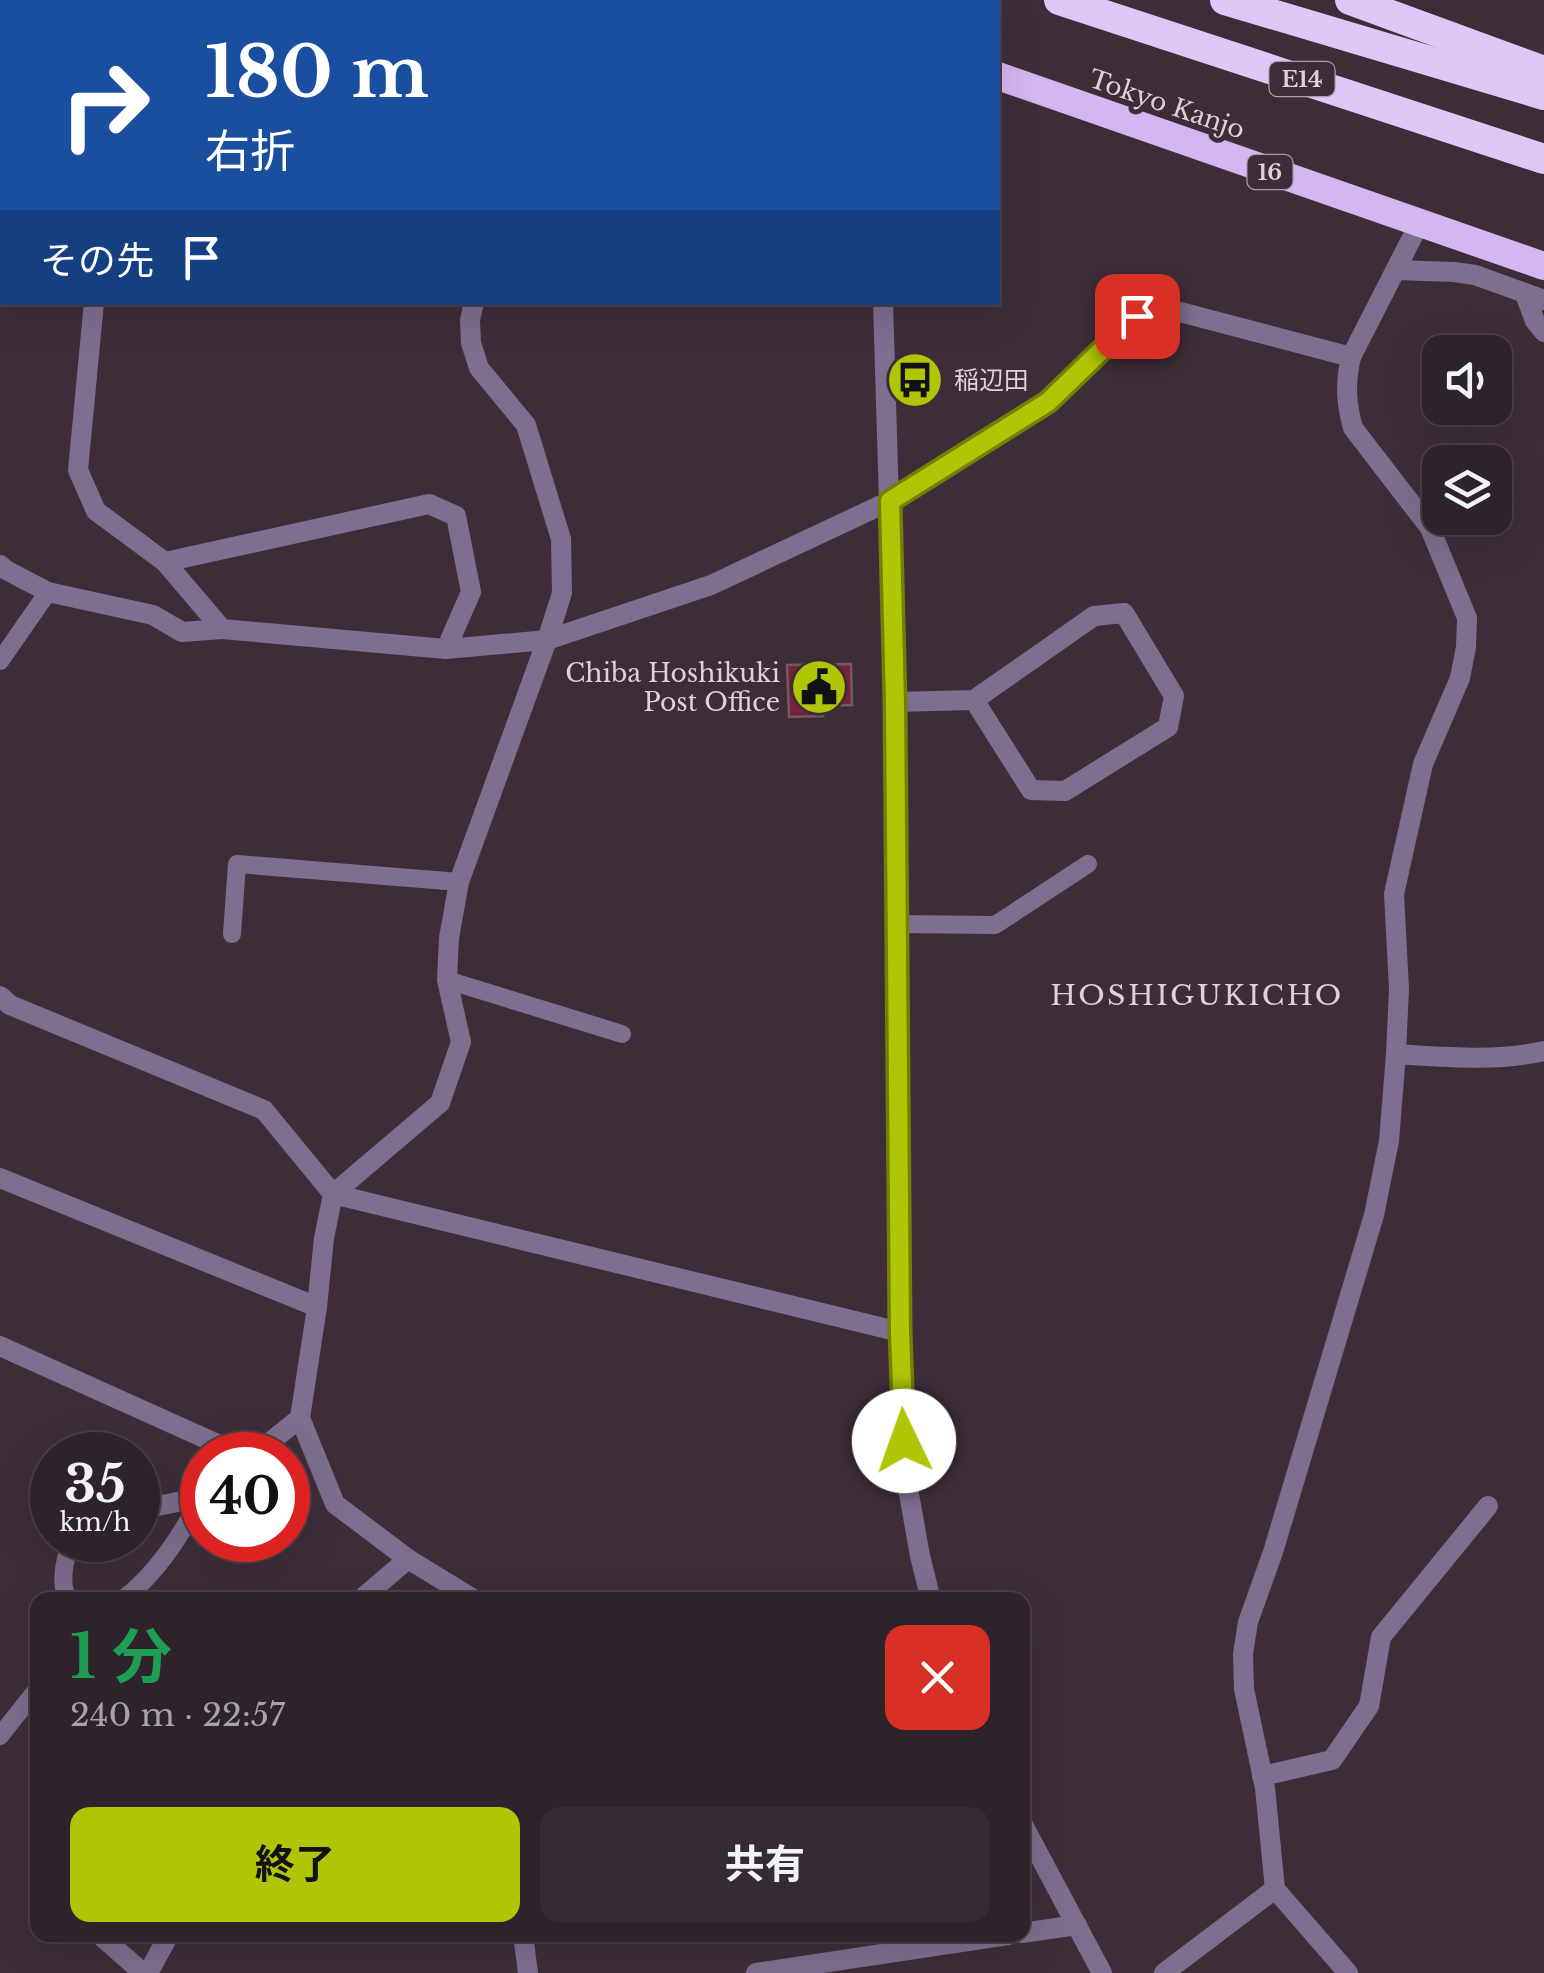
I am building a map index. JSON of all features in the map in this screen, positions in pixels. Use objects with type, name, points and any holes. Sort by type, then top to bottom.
[{"type":"highway","name":"E14","points":[[1060,0],[1544,158]]},
{"type":"highway","name":"E14","points":[[1224,0],[1544,95]]},
{"type":"highway","points":[[1350,0],[1544,71]]},
{"type":"highway","name":"Tokyo Kanjo","points":[[1000,77],[1544,266]]},
{"type":"street","points":[[1348,1973],[1275,1889],[1262,1776],[1244,1688],[1243,1654],[1248,1622],[1273,1552],[1374,1215],[1390,1141],[1396,1054],[1399,989],[1394,894],[1424,764],[1460,678],[1466,647],[1467,618],[1430,528],[1353,428],[1346,391],[1351,358],[1419,224]]},
{"type":"street","points":[[1396,270],[1475,275],[1534,297],[1535,321],[1544,332]]},
{"type":"street","points":[[94,305],[78,470],[96,511],[164,562],[222,629]]},
{"type":"street","points":[[462,1592],[408,1559],[335,1504],[300,1418],[333,1194],[440,1102],[461,1042],[448,980],[459,882],[562,593],[561,539],[526,425],[479,368],[471,343],[473,305]]},
{"type":"street","points":[[884,305],[895,702],[900,1332],[906,1478],[929,1592]]},
{"type":"street","points":[[0,565],[48,592],[152,615],[182,632],[222,629],[446,648],[547,640],[711,586],[890,501],[1048,402],[1137,316],[1161,307],[1351,358]]},
{"type":"street","points":[[164,562],[429,504],[456,516],[471,592],[446,648]]},
{"type":"street","points":[[895,702],[974,700],[1094,616],[1124,614],[1174,696],[1168,727],[1065,791],[1031,790],[974,700]]},
{"type":"street","points":[[0,996],[10,1005],[264,1110],[333,1194],[900,1332]]},
{"type":"street","points":[[1396,1054],[1519,1057],[1544,1051]]},
{"type":"street","points":[[0,1178],[317,1307]]},
{"type":"street","points":[[0,1346],[191,1432]]},
{"type":"street","points":[[283,1432],[300,1418]]},
{"type":"street","points":[[1262,1776],[1332,1760],[1368,1706],[1381,1637],[1488,1506]]},
{"type":"street","points":[[369,1592],[408,1559]]},
{"type":"street","points":[[1030,1839],[1102,1973]]},
{"type":"street","points":[[1164,1973],[1275,1889]]},
{"type":"street","points":[[1030,1932],[1076,1925]]},
{"type":"street","points":[[108,1942],[146,1973],[165,1942]]},
{"type":"street","points":[[524,1942],[528,1973]]},
{"type":"street","points":[[756,1973],[962,1942]]},
{"type":"lane","points":[[0,660],[48,592]]},
{"type":"lane","points":[[232,934],[237,864],[459,882]]},
{"type":"lane","points":[[897,924],[995,925],[1088,864]]},
{"type":"lane","points":[[448,980],[622,1034]]},
{"type":"lane","points":[[133,1592],[180,1536]]},
{"type":"lane","points":[[64,1592],[66,1562]]},
{"type":"lane","points":[[0,1736],[30,1698]]},
{"type":"building","points":[[851,664],[852,705],[822,706],[823,716],[789,717],[787,665]]},
{"type":"place","name":"稲辺田","points":[[915,380]]},
{"type":"place","name":"Chiba Hoshikuki Post Office","points":[[819,687]]},
{"type":"district","name":"HOSHIGUKICHO","points":[[1197,995]]},
{"type":"route","points":[[904,1441],[890,501],[1048,402],[1137,316]]}]
